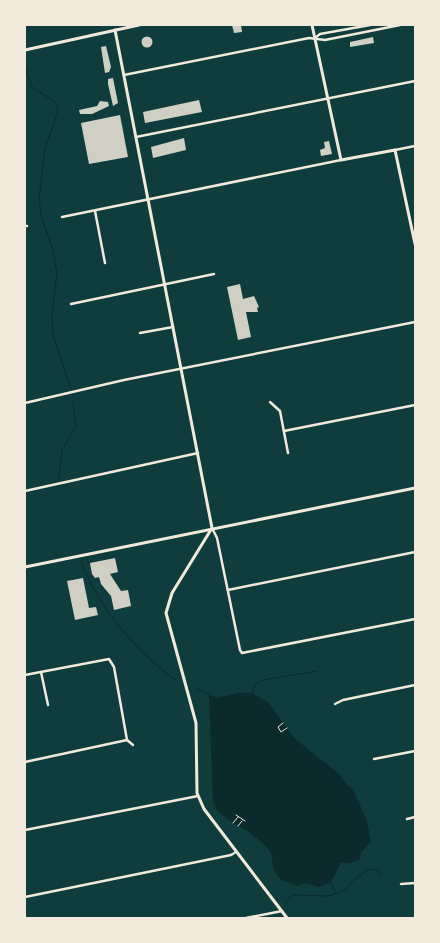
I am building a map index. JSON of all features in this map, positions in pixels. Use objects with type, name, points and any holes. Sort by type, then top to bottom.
[{"type":"street","points":[[25,50],[139,25]]},
{"type":"street","points":[[312,25],[341,160]]},
{"type":"street","points":[[315,38],[320,34],[370,25]]},
{"type":"street","points":[[124,75],[315,38],[325,40],[400,25]]},
{"type":"street","points":[[115,30],[212,528],[221,559],[241,652],[244,653],[415,619]]},
{"type":"street","points":[[136,137],[415,82]]},
{"type":"street","points":[[62,217],[415,146]]},
{"type":"street","points":[[395,150],[415,244]]},
{"type":"street","points":[[95,210],[105,264]]},
{"type":"street","points":[[71,304],[214,274]]},
{"type":"street","points":[[25,402],[415,322]]},
{"type":"street","points":[[140,333],[173,327]]},
{"type":"street","points":[[270,402],[280,411],[288,453]]},
{"type":"street","points":[[284,431],[415,405]]},
{"type":"street","points":[[25,491],[198,453]]},
{"type":"street","points":[[25,568],[212,528],[415,488]]},
{"type":"street","points":[[212,528],[172,593],[166,613],[197,724],[198,796],[204,809],[287,918]]},
{"type":"street","points":[[228,590],[415,552]]},
{"type":"street","points":[[25,675],[109,659],[114,667],[127,740]]},
{"type":"street","points":[[41,672],[48,705]]},
{"type":"street","points":[[335,704],[351,698],[415,685]]},
{"type":"street","points":[[25,762],[127,740],[133,744]]},
{"type":"street","points":[[374,759],[415,751]]},
{"type":"street","points":[[25,830],[198,796]]},
{"type":"street","points":[[406,819],[415,817]]},
{"type":"street","points":[[25,896],[231,855],[237,851]]},
{"type":"street","points":[[401,884],[415,883]]},
{"type":"street","points":[[246,918],[282,910]]},
{"type":"path","points":[[283,723],[278,727],[281,732],[287,728]]},
{"type":"path","points":[[233,823],[237,816],[244,820],[238,826]]},
{"type":"water","points":[[238,693],[252,693],[268,702],[294,738],[339,774],[348,786],[353,789],[367,821],[371,842],[361,852],[360,859],[350,863],[341,863],[331,882],[319,887],[307,883],[296,886],[280,879],[274,871],[271,853],[266,846],[216,809],[213,801],[209,696],[217,698]]},
{"type":"building","points":[[232,25],[241,25],[242,32],[234,33]]},
{"type":"building","points":[[145,37],[149,37],[152,42],[151,46],[145,47],[142,44],[142,40]]},
{"type":"building","points":[[373,37],[374,43],[350,47],[350,42]]},
{"type":"building","points":[[106,46],[111,67],[109,72],[105,73],[101,47]]},
{"type":"building","points":[[113,78],[118,103],[113,106],[108,79]]},
{"type":"building","points":[[199,100],[202,112],[145,123],[143,112]]},
{"type":"building","points":[[100,101],[108,102],[109,106],[92,114],[80,114],[79,110],[97,106]]},
{"type":"building","points":[[120,115],[128,157],[89,164],[81,123]]},
{"type":"building","points":[[184,138],[186,150],[153,158],[151,147]]},
{"type":"building","points":[[329,141],[332,154],[321,156],[320,150],[325,148],[324,142]]},
{"type":"building","points":[[240,284],[243,299],[254,296],[259,307],[257,308],[258,312],[246,312],[251,337],[238,340],[227,287]]},
{"type":"building","points":[[115,558],[118,572],[110,574],[121,591],[128,590],[131,606],[114,610],[111,596],[101,584],[99,577],[95,578],[92,574],[90,563]]},
{"type":"building","points":[[83,578],[89,608],[96,607],[98,615],[75,620],[67,581]]},
{"type":"waterway","points":[[25,66],[32,87],[55,102],[58,112],[45,148],[39,199],[42,219],[53,249],[57,274],[52,313],[53,335],[70,387]]},
{"type":"waterway","points":[[59,479],[62,450],[76,426],[73,402]]},
{"type":"waterway","points":[[81,562],[98,596],[120,627],[146,655],[175,680]]},
{"type":"waterway","points":[[252,693],[255,684],[262,680],[317,671]]},
{"type":"waterway","points":[[196,689],[210,695]]},
{"type":"waterway","points":[[286,903],[292,895],[329,896],[345,890],[356,878],[370,869],[377,870],[381,877]]},
{"type":"waterway","points":[[331,882],[335,892]]}]
